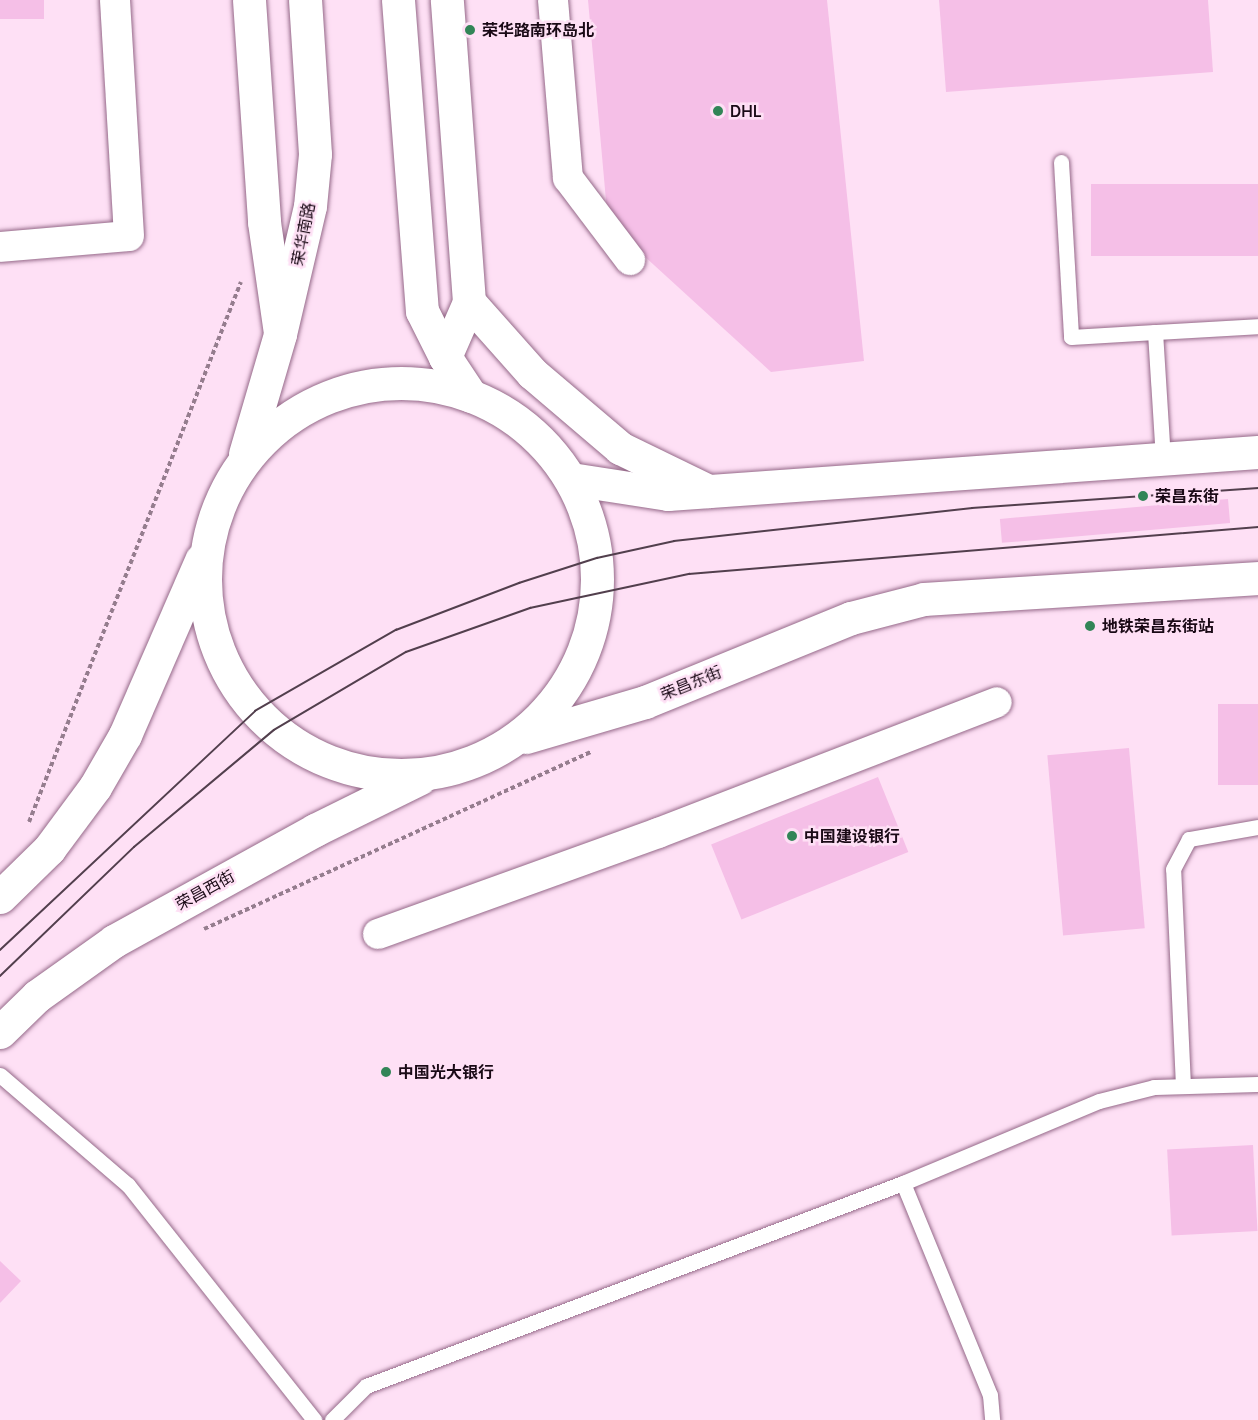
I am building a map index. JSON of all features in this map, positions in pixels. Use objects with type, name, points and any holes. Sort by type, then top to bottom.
[{"type":"main road","points":[[249,0],[264,222],[280,334]]},
{"type":"main road","name":"荣华南路","points":[[242,462],[280,334],[310,206],[315,154],[305,0]]},
{"type":"main road","points":[[398,0],[422,311],[445,357],[471,396]]},
{"type":"main road","points":[[445,357],[469,302],[447,0]]},
{"type":"main road","points":[[469,302],[532,373],[620,448],[708,491]]},
{"type":"main road","points":[[0,897],[49,849],[95,787],[125,735],[206,550],[216,509],[242,462],[274,428],[305,407],[337,393],[387,382],[408,383],[471,396],[510,416],[535,436],[571,479],[589,519],[597,558],[592,628],[576,671],[551,707],[513,742],[473,763],[427,774],[365,773],[314,756],[274,730],[255,711],[219,654],[205,602],[206,550]]},
{"type":"main road","points":[[571,479],[668,494],[1258,452]]},
{"type":"main road","name":"荣昌东街","points":[[513,742],[645,702],[851,618],[924,599],[1258,578]]},
{"type":"main road","name":"荣昌西街","points":[[0,1032],[37,996],[114,941],[352,810],[427,774]]},
{"type":"street","points":[[0,248],[129,236],[115,0]]},
{"type":"street","points":[[553,0],[568,178],[630,260]]},
{"type":"street","points":[[378,934],[658,833],[997,702]]},
{"type":"lane","points":[[1061,162],[1071,338],[1258,326]]},
{"type":"lane","points":[[1155,332],[1163,458]]},
{"type":"lane","points":[[1183,1086],[1173,869],[1190,839],[1258,827]]},
{"type":"lane","points":[[0,1075],[128,1185],[314,1420]]},
{"type":"lane","points":[[332,1420],[366,1386],[903,1183],[1099,1101],[1154,1087],[1258,1084]]},
{"type":"lane","points":[[903,1183],[990,1395],[992,1420]]},
{"type":"path","points":[[27,827],[243,278]]},
{"type":"path","points":[[194,934],[592,751]]},
{"type":"building","points":[[0,0],[44,0],[44,19],[0,19]]},
{"type":"building","name":"DHL","points":[[588,0],[827,0],[864,361],[771,372],[608,223]]},
{"type":"building","points":[[939,0],[1208,0],[1213,72],[946,92]]},
{"type":"building","points":[[1091,184],[1258,184],[1258,256],[1091,256]]},
{"type":"building","points":[[1228,499],[1230,523],[1002,543],[1000,519]]},
{"type":"building","points":[[1218,704],[1258,704],[1258,785],[1218,785]]},
{"type":"building","points":[[1129,748],[1145,928],[1063,935],[1047,755]]},
{"type":"building","points":[[878,777],[908,852],[741,920],[711,844]]},
{"type":"building","points":[[1253,1145],[1258,1231],[1172,1235],[1167,1150]]},
{"type":"building","points":[[0,1261],[21,1281],[0,1303]]},
{"type":"tram line","points":[[0,950],[255,711],[396,630],[519,583],[597,558],[674,541],[972,508],[1258,488]]},
{"type":"tram line","points":[[0,976],[134,847],[274,730],[406,652],[530,608],[689,574],[1258,527]]},
{"type":"place","name":"荣华路南环岛北","points":[[470,30]]},
{"type":"place","name":"DHL","points":[[718,111]]},
{"type":"place","name":"荣昌东街","points":[[1143,496]]},
{"type":"place","name":"地铁荣昌东街站","points":[[1090,626]]},
{"type":"place","name":"中国建设银行","points":[[792,836]]},
{"type":"place","name":"中国光大银行","points":[[386,1072]]}]
